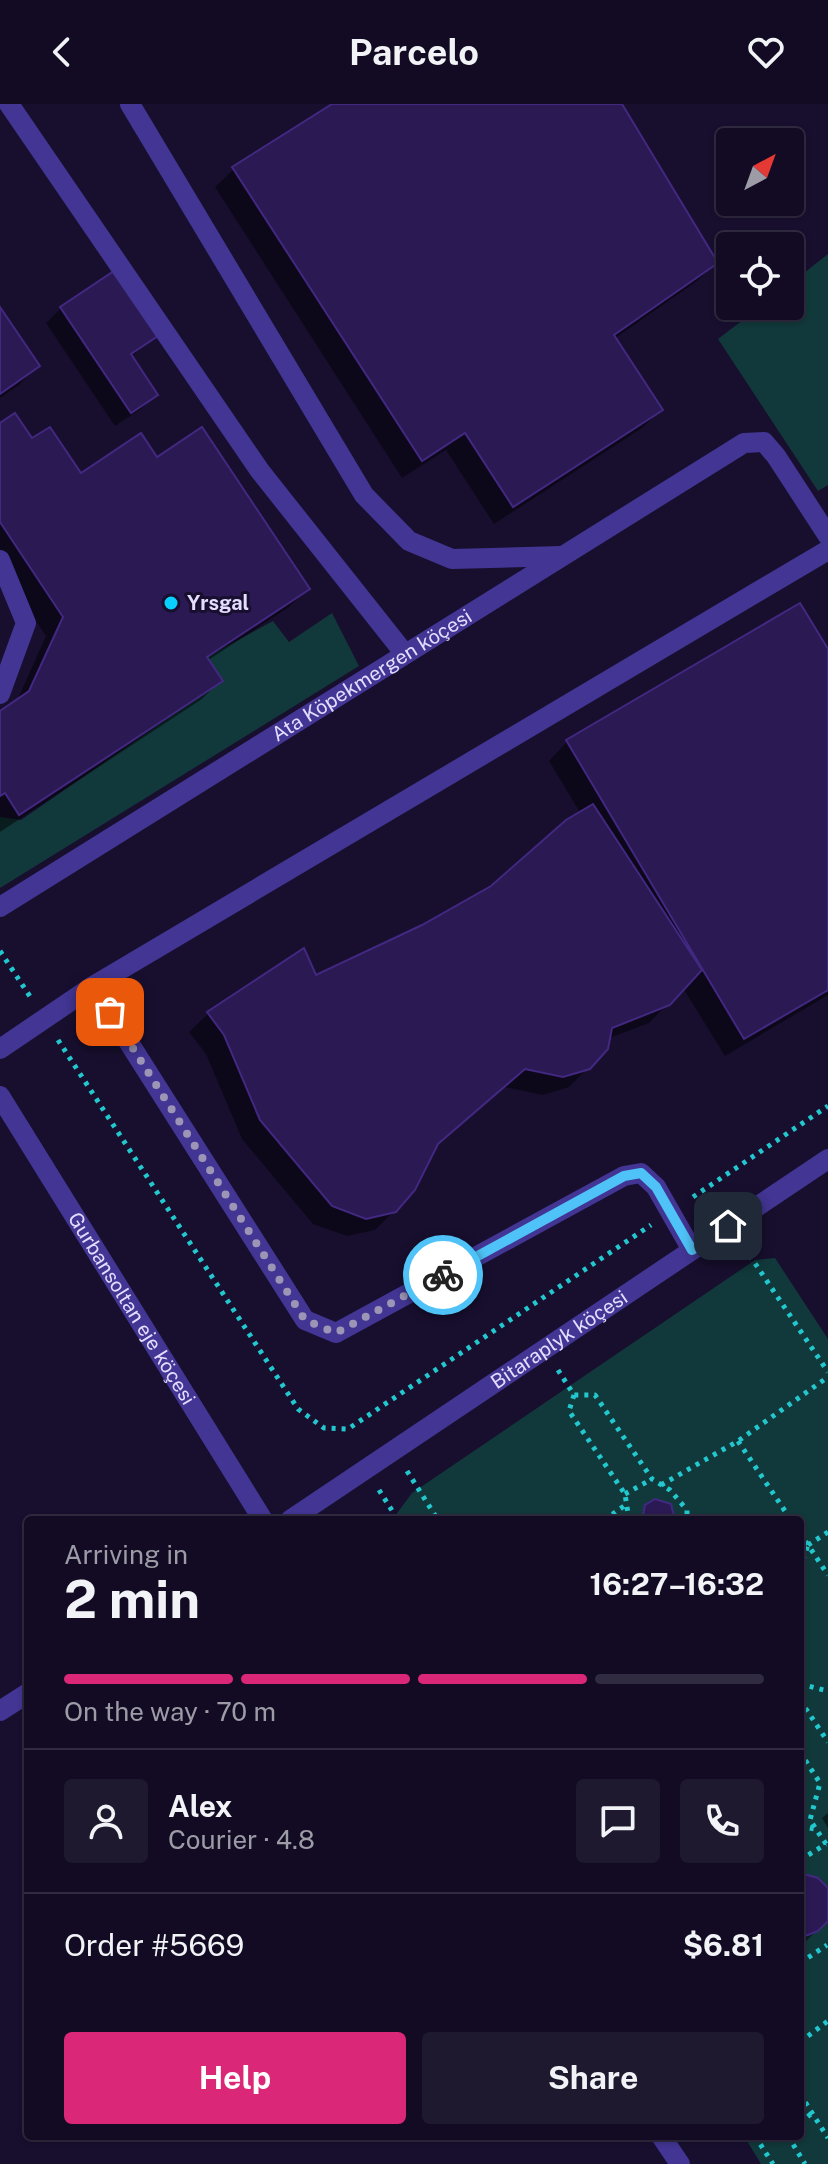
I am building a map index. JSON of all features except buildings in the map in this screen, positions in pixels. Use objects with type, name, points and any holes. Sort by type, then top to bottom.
[{"type":"street","points":[[130,104],[364,495],[409,541],[452,559],[562,556]]},
{"type":"street","points":[[9,108],[260,471],[405,654]]},
{"type":"street","name":"Ata Köpekmergen köçesi","points":[[0,907],[744,443],[764,442],[828,536]]},
{"type":"street","points":[[0,1049],[93,986],[828,550]]},
{"type":"street","points":[[0,560],[26,623],[5,661],[0,694]]},
{"type":"street","points":[[93,986],[305,1320],[336,1333],[624,1176],[641,1173],[656,1187],[692,1250]]},
{"type":"street","name":"Gurbansoltan eje köçesi","points":[[0,1096],[261,1516]]},
{"type":"street","name":"Bitaraplyk köçesi","points":[[296,1516],[692,1250],[825,1169]]},
{"type":"street","points":[[0,1711],[24,1696]]},
{"type":"street","points":[[664,2140],[680,2164]]},
{"type":"path","points":[[661,1485],[738,1441],[828,1375],[755,1260]]},
{"type":"path","points":[[544,1349],[574,1395]]},
{"type":"path","points":[[574,1395],[595,1395],[652,1479],[670,1490],[687,1510],[687,1516]]},
{"type":"path","points":[[574,1395],[569,1411],[625,1494],[628,1516]]},
{"type":"path","points":[[738,1441],[788,1516]]},
{"type":"path","points":[[394,1450],[435,1516]]},
{"type":"path","points":[[366,1469],[395,1516]]},
{"type":"path","points":[[625,1494],[652,1479]]},
{"type":"path","points":[[610,1516],[627,1504]]},
{"type":"path","points":[[804,1556],[808,1545],[828,1532]]},
{"type":"path","points":[[804,1539],[828,1575]]},
{"type":"path","points":[[804,1544],[808,1545]]},
{"type":"path","points":[[804,1685],[828,1691]]},
{"type":"path","points":[[804,1706],[828,1742]]},
{"type":"path","points":[[804,1758],[820,1783]]},
{"type":"path","points":[[804,1858],[827,1846],[810,1820],[820,1783],[828,1778]]},
{"type":"path","points":[[804,1827],[816,1829]]},
{"type":"path","points":[[804,1960],[828,1945]]},
{"type":"path","points":[[804,2039],[828,2021]]},
{"type":"path","points":[[804,2100],[828,2138]]},
{"type":"path","points":[[804,2120],[812,2113]]},
{"type":"path","points":[[758,2140],[773,2164]]},
{"type":"path","points":[[790,2140],[805,2164]]},
{"type":"green space","points":[[828,254],[828,485],[818,491],[718,339],[743,320],[804,320],[804,273]]},
{"type":"green space","points":[[332,613],[359,666],[0,888],[0,817],[21,820],[222,681],[207,657],[273,621],[289,642]]},
{"type":"green space","points":[[775,1258],[828,1339],[828,2164],[761,2164],[746,2140],[804,2140],[804,1516],[395,1516],[412,1493],[755,1260]]},
{"type":"way so far","points":[[110,1012],[305,1320],[336,1333],[443,1275]]},
{"type":"place","name":"Yrsgal","points":[[171,603]]},
{"type":"route","points":[[443,1275],[624,1176],[641,1173],[656,1187],[692,1250],[728,1226]]}]
